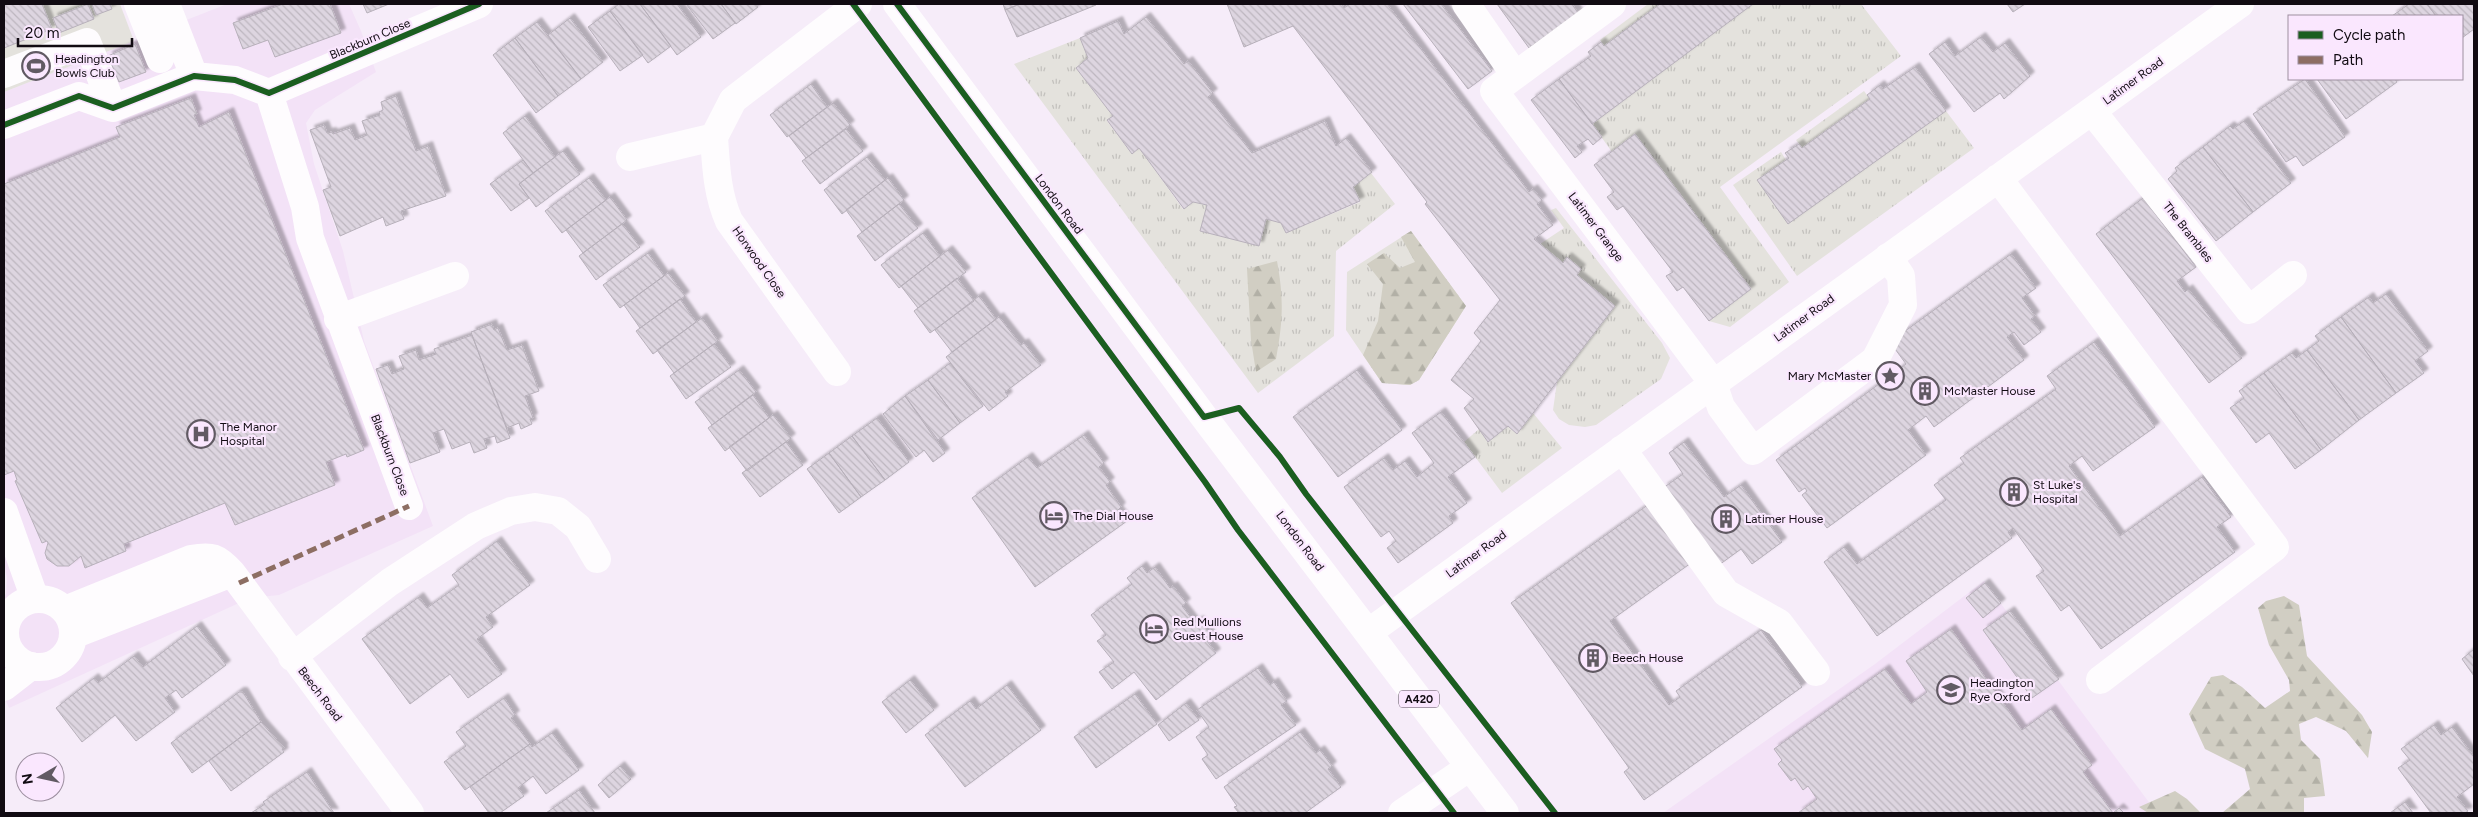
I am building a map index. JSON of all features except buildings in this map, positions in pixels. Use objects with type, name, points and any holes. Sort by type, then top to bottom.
[{"type":"street","points":[[138,4],[160,59]]},
{"type":"street","points":[[166,4],[194,76]]},
{"type":"street","name":"Blackburn Close","points":[[410,506],[338,319],[310,238],[305,207],[269,93],[479,4]]},
{"type":"street","points":[[630,157],[714,137],[733,100],[858,4]]},
{"type":"street","name":"London Road","points":[[897,4],[1204,417],[1505,813]]},
{"type":"street","points":[[1466,4],[1515,75],[1599,8]]},
{"type":"street","name":"Latimer Road","points":[[1369,632],[2240,4]]},
{"type":"street","points":[[4,74],[87,42],[113,108]]},
{"type":"street","name":"Latimer Grange","points":[[1515,75],[1494,92],[1714,383]]},
{"type":"street","points":[[4,125],[78,96],[113,108],[194,76],[235,80],[269,93]]},
{"type":"street","name":"The Brambles","points":[[2092,111],[2249,310],[2293,275]]},
{"type":"street","name":"Horwood Close","points":[[714,137],[722,204],[729,220],[837,372]]},
{"type":"street","points":[[1998,178],[2275,547],[2100,680]]},
{"type":"street","points":[[1714,383],[1721,407],[1753,451],[1875,360],[1903,304],[1901,276],[1888,257]]},
{"type":"street","points":[[338,319],[455,276]]},
{"type":"street","points":[[1622,449],[1726,593],[1779,623],[1816,672]]},
{"type":"street","points":[[292,657],[390,582],[476,526],[511,511],[535,508],[558,511],[578,527],[598,559]]},
{"type":"street","points":[[4,512],[35,599]]},
{"type":"street","name":"Beech Road","points":[[69,623],[232,573],[292,657],[410,813]]},
{"type":"street","points":[[35,599],[56,603],[69,623],[70,647],[64,656],[54,663],[43,667],[31,666],[21,662],[8,646],[5,625],[16,608],[35,599]]},
{"type":"street","points":[[4,687],[31,666]]},
{"type":"street","points":[[1402,813],[1470,767]]},
{"type":"shaded area","name":"The Manor Hospital","points":[[227,4],[349,4],[361,31],[376,72],[315,110],[306,123],[314,164],[343,251],[364,341],[433,526],[279,595],[250,598],[9,708],[4,696],[4,596],[6,594],[7,578],[4,563],[4,92]]},
{"type":"shaded area","name":"Headington Rye Oxford","points":[[1984,581],[2157,813],[1663,813],[1875,664]]},
{"type":"green space","name":"Headington Bowls Club","points":[[4,4],[120,4],[134,41],[4,92]]},
{"type":"green space","points":[[1648,4],[1660,4],[1604,46],[1600,40]]},
{"type":"green space","points":[[1753,4],[1861,4],[1901,56],[1720,187],[1789,282],[1730,327],[1709,321],[1751,289],[1635,134],[1612,152],[1592,124]]},
{"type":"green space","points":[[1080,38],[1088,58],[1076,68],[1113,116],[1107,121],[1132,154],[1139,148],[1183,209],[1193,202],[1207,205],[1200,231],[1259,246],[1266,219],[1281,223],[1286,233],[1360,202],[1353,187],[1371,173],[1395,204],[1336,251],[1334,336],[1258,393],[1014,64]]},
{"type":"green space","points":[[1864,91],[1870,99],[1802,148],[1796,140]]},
{"type":"green space","points":[[1946,111],[1974,148],[1797,276],[1733,185],[1781,152],[1786,160],[1788,223]]},
{"type":"green space","points":[[1556,208],[1662,343],[1670,358],[1661,379],[1596,425],[1585,427],[1569,425],[1559,419],[1553,410],[1557,382],[1615,306],[1577,275],[1567,258],[1563,263],[1540,244],[1564,228],[1551,210]]},
{"type":"green space","points":[[1411,231],[1466,306],[1419,380],[1410,385],[1382,383],[1346,330],[1347,272]]},
{"type":"green space","points":[[1411,231],[1466,306],[1419,380],[1410,385],[1382,383],[1363,355],[1378,321],[1383,284],[1367,264],[1384,253],[1400,268],[1415,262],[1401,237]]},
{"type":"green space","points":[[1277,261],[1282,310],[1276,359],[1256,372],[1251,340],[1247,269]]},
{"type":"green space","points":[[1533,413],[1562,448],[1502,493],[1464,442],[1479,429],[1488,442],[1508,426],[1517,434]]},
{"type":"green space","points":[[2284,596],[2299,605],[2307,656],[2362,715],[2372,732],[2368,758],[2346,731],[2316,717],[2299,724],[2301,740],[2320,759],[2325,796],[2304,798],[2304,813],[2222,813],[2250,789],[2245,769],[2205,749],[2189,714],[2211,677],[2223,675],[2242,687],[2265,708],[2290,691],[2289,680],[2269,645],[2258,608],[2266,601]]},
{"type":"green space","points":[[2175,791],[2187,799],[2201,813],[2148,813],[2139,807]]},
{"type":"marked path","points":[[239,583],[409,506]]},
{"type":"cycle path","points":[[4,125],[79,96],[113,108],[194,76],[235,80],[269,93],[479,4]]},
{"type":"cycle path","points":[[853,4],[1205,482],[1238,530],[1454,813]]},
{"type":"cycle path","points":[[897,4],[1204,417],[1239,408],[1280,457],[1306,494],[1555,813]]},
{"type":"place","name":"Headington Bowls Club","points":[[36,66]]},
{"type":"place","name":"Mary McMaster","points":[[1890,376]]},
{"type":"place","name":"McMaster House","points":[[1925,391]]},
{"type":"place","name":"The Manor Hospital","points":[[201,434]]},
{"type":"place","name":"St Luke's Hospital","points":[[2014,492]]},
{"type":"place","name":"The Dial House","points":[[1054,516]]},
{"type":"place","name":"Latimer House","points":[[1726,519]]},
{"type":"place","name":"Red Mullions Guest House","points":[[1154,629]]},
{"type":"place","name":"Beech House","points":[[1593,658]]},
{"type":"place","name":"Headington Rye Oxford","points":[[1951,690]]}]
